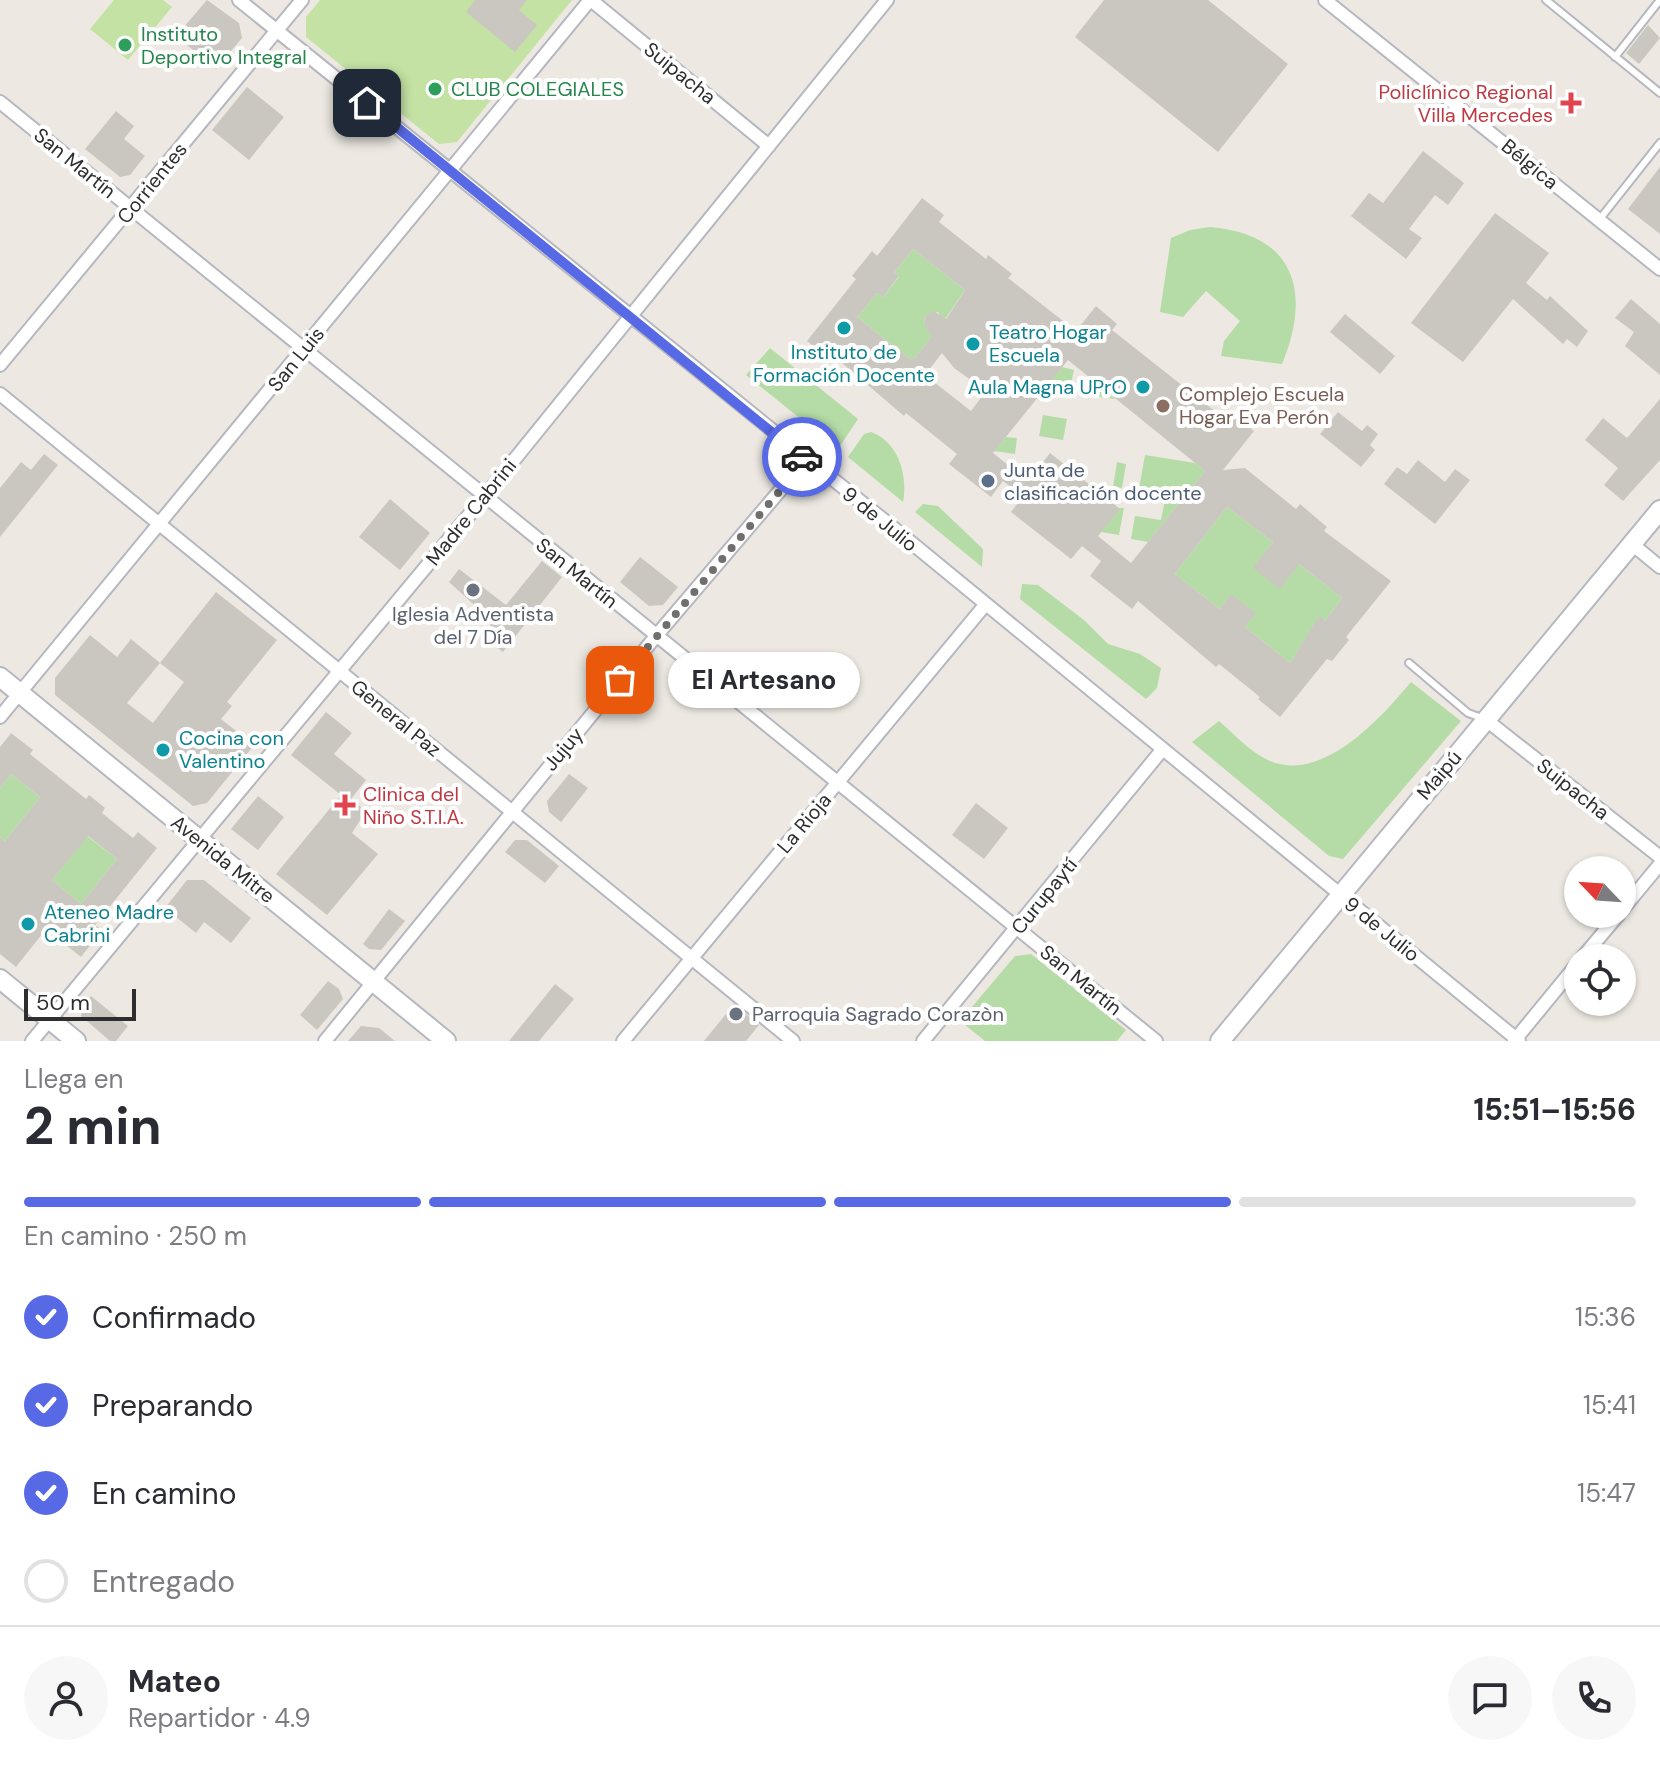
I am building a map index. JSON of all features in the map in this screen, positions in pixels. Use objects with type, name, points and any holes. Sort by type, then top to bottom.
[{"type":"street","name":"9 de Julio","points":[[239,0],[1516,1040]]},
{"type":"street","name":"Corrientes","points":[[0,365],[302,0]]},
{"type":"street","name":"Suipacha","points":[[591,0],[769,146]]},
{"type":"street","name":"San Luis","points":[[0,717],[591,0]]},
{"type":"street","name":"Madre Cabrini","points":[[32,1041],[484,497],[887,0]]},
{"type":"street","name":"Bélgica","points":[[1325,0],[1660,269]]},
{"type":"street","name":"San Martín","points":[[0,102],[1156,1041]]},
{"type":"street","name":"General Paz","points":[[0,394],[793,1041]]},
{"type":"street","name":"Jujuy","points":[[325,1041],[656,636],[806,460]]},
{"type":"street","name":"Maipú","points":[[1220,1041],[1339,893],[1660,510]]},
{"type":"street","points":[[1632,544],[1660,567]]},
{"type":"street","name":"La Rioja","points":[[623,1041],[985,605]]},
{"type":"street","name":"Avenida Mitre","points":[[0,677],[446,1041]]},
{"type":"street","name":"Suipacha","points":[[1485,719],[1660,857]]},
{"type":"street","name":"Curupaytí","points":[[923,1041],[1162,750]]},
{"type":"street","points":[[1636,893],[1660,864]]},
{"type":"street","points":[[1594,944],[1607,928]]},
{"type":"street","points":[[0,979],[76,1041]]},
{"type":"street","points":[[1516,1040],[1564,980]]},
{"type":"lane","points":[[1546,0],[1660,93]]},
{"type":"lane","points":[[1615,57],[1660,0]]},
{"type":"lane","points":[[1599,220],[1660,143]]},
{"type":"lane","points":[[1409,663],[1468,713],[1485,719]]},
{"type":"green space","name":"Instituto Deportivo Integral","points":[[114,0],[163,0],[172,7],[128,60],[90,29]]},
{"type":"green space","name":"CLUB COLEGIALES","points":[[320,0],[572,0],[457,142],[439,144],[306,37],[306,17]]},
{"type":"green space","points":[[1210,227],[1239,232],[1261,241],[1278,254],[1289,271],[1295,291],[1295,313],[1282,364],[1221,356],[1224,341],[1240,321],[1206,291],[1183,317],[1160,312],[1171,238],[1190,230]]},
{"type":"green space","points":[[913,249],[965,290],[943,322],[938,312],[926,315],[924,325],[936,331],[915,358],[910,359],[857,317],[877,293],[883,297],[899,277],[894,273]]},
{"type":"green space","points":[[770,348],[858,419],[838,449],[746,375]]},
{"type":"green space","points":[[1062,367],[1074,370],[1069,393],[1043,390]]},
{"type":"green space","points":[[1088,376],[1115,399],[1085,395]]},
{"type":"green space","points":[[1043,415],[1067,419],[1063,440],[1039,436]]},
{"type":"green space","points":[[871,432],[881,437],[895,452],[904,482],[903,502],[848,457],[864,434]]},
{"type":"green space","points":[[1006,437],[1017,438],[1015,454],[994,451]]},
{"type":"green space","points":[[1145,455],[1195,463],[1205,471],[1148,542],[1131,539],[1135,516],[1161,520],[1166,494],[1139,489]]},
{"type":"green space","points":[[1117,462],[1126,464],[1122,488],[1113,487]]},
{"type":"green space","points":[[923,504],[938,506],[983,549],[982,567],[915,512]]},
{"type":"green space","points":[[1227,507],[1273,542],[1254,568],[1299,564],[1342,598],[1325,621],[1319,617],[1290,663],[1245,627],[1231,595],[1220,609],[1175,574]]},
{"type":"green space","points":[[1118,508],[1124,508],[1119,535],[1101,532]]},
{"type":"green space","points":[[1022,584],[1038,585],[1084,620],[1108,644],[1140,654],[1161,668],[1157,688],[1146,699],[1020,599]]},
{"type":"green space","points":[[1411,682],[1461,721],[1343,859],[1329,856],[1192,742],[1219,721],[1268,760],[1288,765],[1308,763],[1329,756],[1348,744],[1367,729]]},
{"type":"green space","points":[[11,774],[40,797],[5,841],[0,837],[0,788]]},
{"type":"green space","points":[[87,836],[117,859],[81,904],[52,880]]},
{"type":"green space","points":[[1031,954],[1126,1030],[1117,1041],[985,1041],[960,1021],[1015,956]]},
{"type":"building","points":[[207,0],[239,23],[242,38],[216,69],[176,36]]},
{"type":"building","points":[[475,0],[527,0],[519,10],[537,25],[515,52],[466,12]]},
{"type":"building","points":[[1104,0],[1208,0],[1288,64],[1218,152],[1075,37]]},
{"type":"building","points":[[1648,25],[1660,38],[1639,64],[1626,53]]},
{"type":"building","points":[[247,87],[284,117],[249,160],[212,130]]},
{"type":"building","points":[[116,111],[134,126],[124,139],[145,156],[130,175],[120,177],[85,149]]},
{"type":"building","points":[[1423,151],[1464,183],[1448,205],[1435,195],[1409,229],[1422,238],[1406,259],[1351,216],[1369,193],[1383,203]]},
{"type":"building","points":[[1660,167],[1660,234],[1628,209]]},
{"type":"building","points":[[922,198],[944,215],[939,222],[986,259],[988,255],[1012,274],[1008,278],[1076,331],[1096,306],[1117,324],[1112,330],[1225,420],[1231,413],[1254,431],[1223,470],[1245,468],[1296,509],[1300,504],[1327,527],[1324,531],[1391,581],[1346,637],[1349,640],[1332,661],[1327,659],[1280,717],[1258,699],[1260,697],[1219,664],[1216,667],[1138,601],[1132,609],[1090,576],[1101,561],[1082,546],[1071,559],[1011,512],[1023,496],[1003,481],[991,497],[949,464],[957,454],[906,413],[904,416],[834,356],[831,360],[807,341],[856,279],[852,276],[872,251],[877,256]],"holes":[[[913,249],[965,290],[946,319],[934,311],[926,315],[924,325],[932,336],[915,358],[910,359],[857,317],[877,293],[883,297],[899,276],[894,273]],[[942,353],[954,368],[986,391],[971,411],[925,375]],[[1068,360],[1205,471],[1131,563],[1098,536],[1120,509],[1050,453],[1028,481],[993,453]],[[1227,507],[1273,542],[1253,568],[1280,589],[1299,564],[1342,598],[1325,621],[1319,616],[1290,663],[1245,627],[1256,613],[1231,594],[1220,609],[1175,574]]]},
{"type":"building","points":[[1495,213],[1549,253],[1526,283],[1547,300],[1550,296],[1588,331],[1577,347],[1567,339],[1563,344],[1513,299],[1463,362],[1411,323]]},
{"type":"building","points":[[1631,299],[1660,324],[1660,375],[1625,346],[1634,332],[1615,318]]},
{"type":"building","points":[[1345,314],[1395,356],[1380,374],[1330,332]]},
{"type":"building","points":[[1660,399],[1660,460],[1623,501],[1604,485],[1618,468],[1585,440],[1603,418],[1627,438]]},
{"type":"building","points":[[1338,412],[1362,431],[1367,425],[1378,434],[1370,445],[1375,450],[1361,467],[1320,434]]},
{"type":"building","points":[[44,454],[58,465],[0,537],[0,488],[21,462],[31,470]]},
{"type":"building","points":[[1418,460],[1445,482],[1455,469],[1470,480],[1435,524],[1384,484],[1397,467],[1407,474]]},
{"type":"building","points":[[390,499],[430,533],[400,570],[359,537]]},
{"type":"building","points":[[640,557],[678,587],[663,605],[649,606],[620,582]]},
{"type":"building","points":[[542,561],[562,577],[503,652],[482,636],[493,622],[449,582],[459,569],[506,605]]},
{"type":"building","points":[[216,592],[277,640],[227,702],[232,706],[221,719],[254,745],[207,803],[193,806],[55,695],[55,678],[90,635],[117,657],[131,639],[160,663]],"holes":[[[160,663],[184,682],[153,723],[127,703]]]},
{"type":"building","name":"Clinica del Niño S.T.I.A.","points":[[326,712],[352,733],[334,754],[366,780],[351,799],[366,811],[352,833],[378,854],[327,915],[276,874],[341,795],[291,755]]},
{"type":"building","points":[[11,733],[33,750],[30,754],[86,799],[89,795],[105,808],[102,813],[133,838],[138,832],[157,848],[95,925],[102,930],[81,957],[46,929],[16,967],[0,954],[0,837],[5,841],[40,797],[11,774],[0,788],[0,747]],"holes":[[[88,836],[117,859],[81,904],[52,880]]]},
{"type":"building","points":[[569,774],[588,788],[561,822],[549,812],[547,801]]},
{"type":"building","points":[[258,796],[284,817],[258,850],[231,829]]},
{"type":"building","points":[[976,803],[1008,828],[984,859],[952,835]]},
{"type":"building","points":[[515,840],[527,840],[559,866],[545,883],[505,852]]},
{"type":"building","points":[[187,880],[204,880],[251,918],[231,943],[204,922],[196,933],[165,908]]},
{"type":"building","points":[[389,909],[405,921],[381,950],[369,949],[363,944]]},
{"type":"building","points":[[328,981],[339,989],[343,999],[317,1030],[300,1015]]},
{"type":"building","points":[[555,984],[574,999],[539,1041],[509,1041]]},
{"type":"building","points":[[91,996],[128,1026],[116,1041],[110,1041],[81,1016],[83,1006]]},
{"type":"building","name":"Parroquia Sagrado Corazòn","points":[[734,1004],[759,1025],[746,1041],[704,1041]]},
{"type":"building","points":[[361,1026],[379,1028],[395,1041],[348,1041]]},
{"type":"way so far","points":[[620,680],[806,460],[802,457]]},
{"type":"place","name":"Instituto Deportivo Integral","points":[[125,45]]},
{"type":"place","name":"CLUB COLEGIALES","points":[[435,89]]},
{"type":"place","name":"Policlínico Regional Villa Mercedes","points":[[1571,103]]},
{"type":"place","name":"Instituto de Formación Docente","points":[[844,328]]},
{"type":"place","name":"Teatro Hogar Escuela","points":[[973,344]]},
{"type":"place","name":"Aula Magna UPrO","points":[[1143,387]]},
{"type":"place","name":"Complejo Escuela Hogar Eva Perón","points":[[1163,406]]},
{"type":"place","name":"Junta de clasificación docente","points":[[988,481]]},
{"type":"place","name":"Iglesia Adventista del 7 Día","points":[[473,590]]},
{"type":"place","name":"El Artesano","points":[[620,680]]},
{"type":"place","name":"Cocina con Valentino","points":[[163,750]]},
{"type":"place","name":"Clinica del Niño S.T.I.A.","points":[[345,805]]},
{"type":"place","name":"Ateneo Madre Cabrini","points":[[28,924]]},
{"type":"place","name":"Parroquia Sagrado Corazòn","points":[[736,1014]]},
{"type":"route","points":[[367,103],[802,457]]}]
